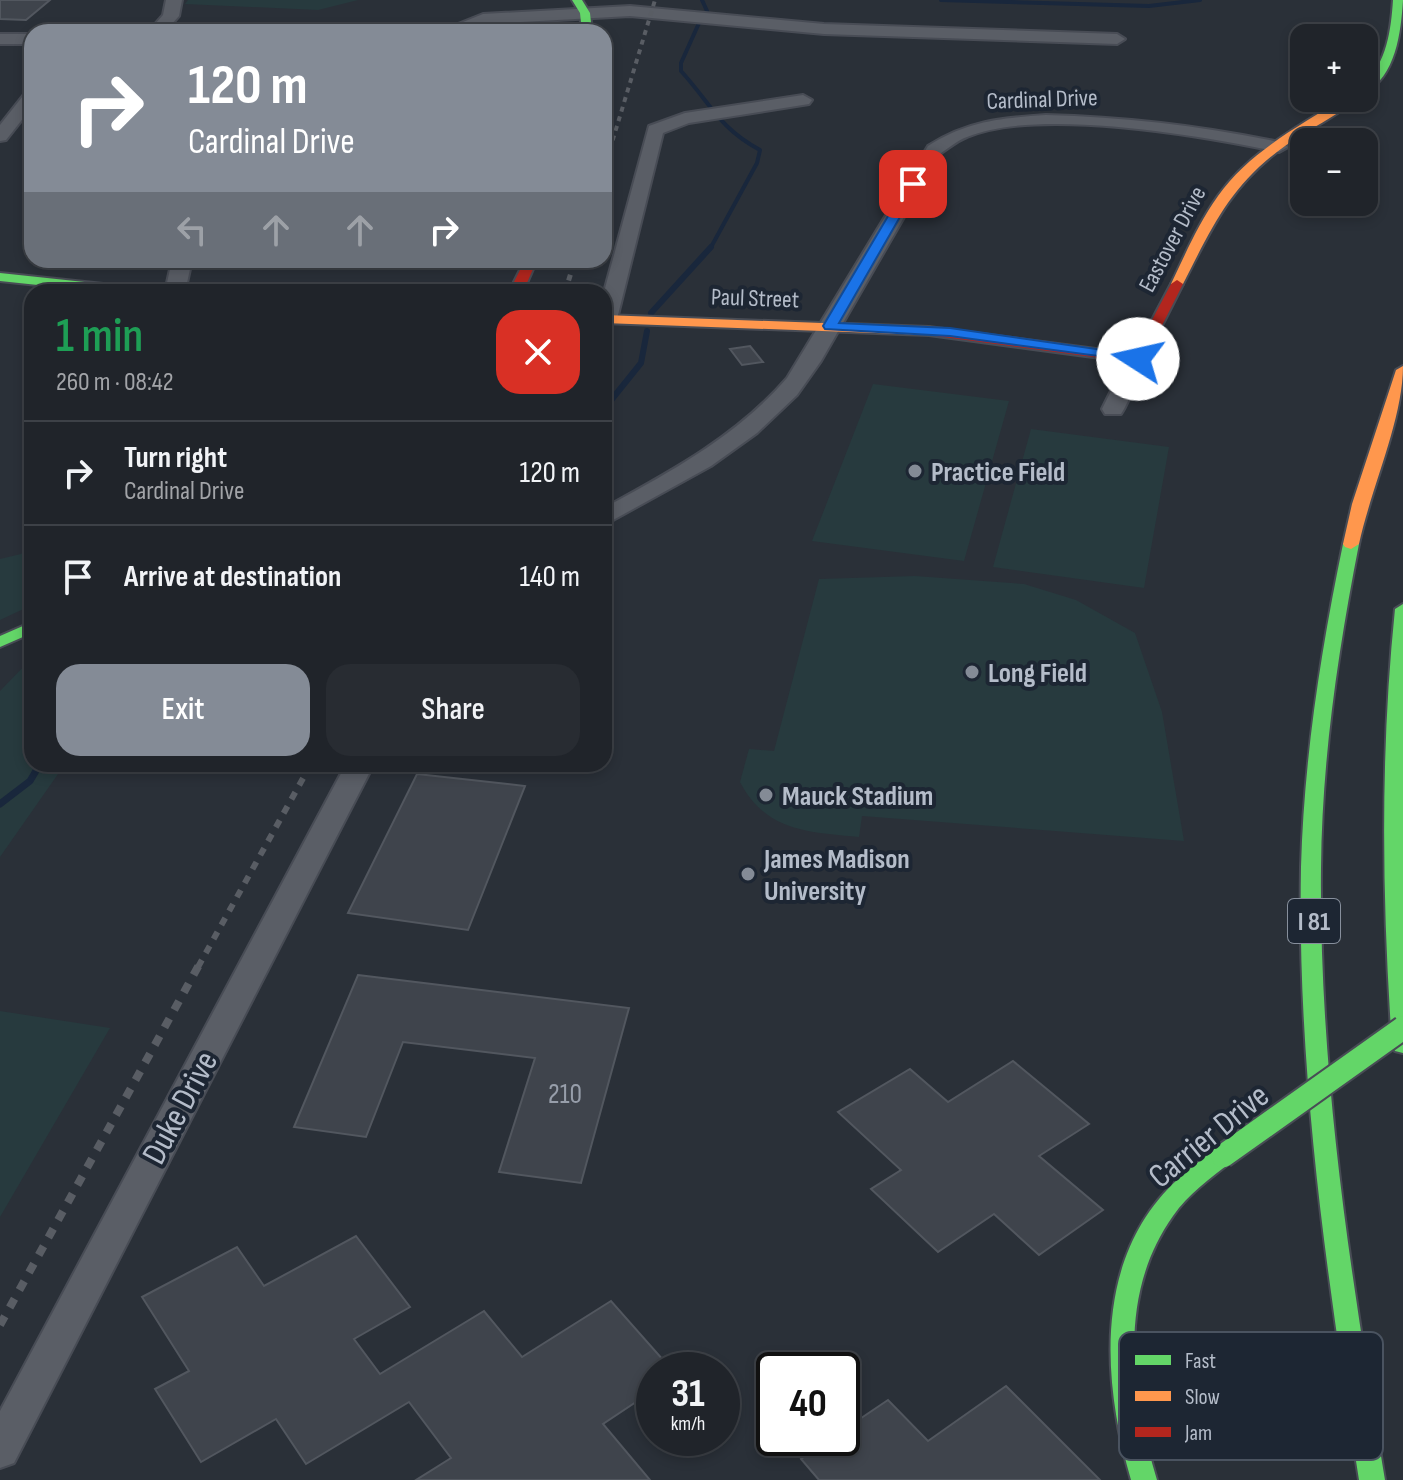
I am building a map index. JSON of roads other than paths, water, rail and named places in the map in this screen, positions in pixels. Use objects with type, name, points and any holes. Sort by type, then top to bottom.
[{"type":"main road","points":[[1378,79],[1392,45],[1398,0]]},
{"type":"main road","name":"Eastover Drive","points":[[1138,359],[1223,197],[1250,166],[1331,112]]},
{"type":"main road","points":[[0,277],[66,284]]},
{"type":"main road","name":"Paul Street","points":[[612,319],[950,332],[1138,359]]},
{"type":"main road","name":"I 81","points":[[1350,1332],[1316,1055],[1313,931],[1316,811],[1321,723],[1340,586],[1367,474],[1403,370]]},
{"type":"main road","points":[[1403,609],[1393,698],[1390,820],[1403,1045]]},
{"type":"main road","points":[[0,642],[24,631]]},
{"type":"main road","name":"Carrier Drive","points":[[1123,1332],[1126,1296],[1141,1250],[1161,1215],[1186,1185],[1403,1028]]},
{"type":"main road","name":"Carrier Drive","points":[[1139,1460],[1144,1480]]},
{"type":"main road","name":"I 81","points":[[1369,1460],[1372,1480]]},
{"type":"street","points":[[164,24],[171,16],[174,0]]},
{"type":"street","points":[[469,24],[483,19],[581,6],[824,29],[1117,39]]},
{"type":"street","points":[[0,39],[24,39]]},
{"type":"street","name":"Paul Street","points":[[612,296],[655,130],[685,118],[803,100]]},
{"type":"street","points":[[0,136],[24,106]]},
{"type":"street","name":"Cardinal Drive","points":[[612,514],[666,484],[727,443],[767,413],[789,391],[934,150],[960,132],[1005,123],[1100,122],[1198,132],[1279,147]]},
{"type":"street","name":"Eastover Drive","points":[[1113,409],[1138,359]]},
{"type":"street","name":"Duke Drive","points":[[0,1450],[356,772]]},
{"type":"waterway","points":[[702,0],[707,11]]},
{"type":"waterway","points":[[941,0],[1149,6],[1200,0]]},
{"type":"waterway","points":[[699,23],[681,63],[681,71],[725,124],[760,150],[757,163],[710,249]]},
{"type":"waterway","points":[[651,313],[711,247]]},
{"type":"waterway","points":[[612,399],[641,363],[647,331]]},
{"type":"waterway","points":[[0,804],[30,781],[35,772]]},
{"type":"railway","points":[[612,142],[655,0]]},
{"type":"railway","points":[[568,284],[572,268]]},
{"type":"railway","points":[[198,967],[307,772]]},
{"type":"railway","points":[[0,1325],[199,965]]},
{"type":"place","name":"Practice Field","points":[[915,471]]},
{"type":"place","name":"Long Field","points":[[972,672]]},
{"type":"place","name":"Mauck Stadium","points":[[766,795]]},
{"type":"place","name":"James Madison University","points":[[748,874]]}]
